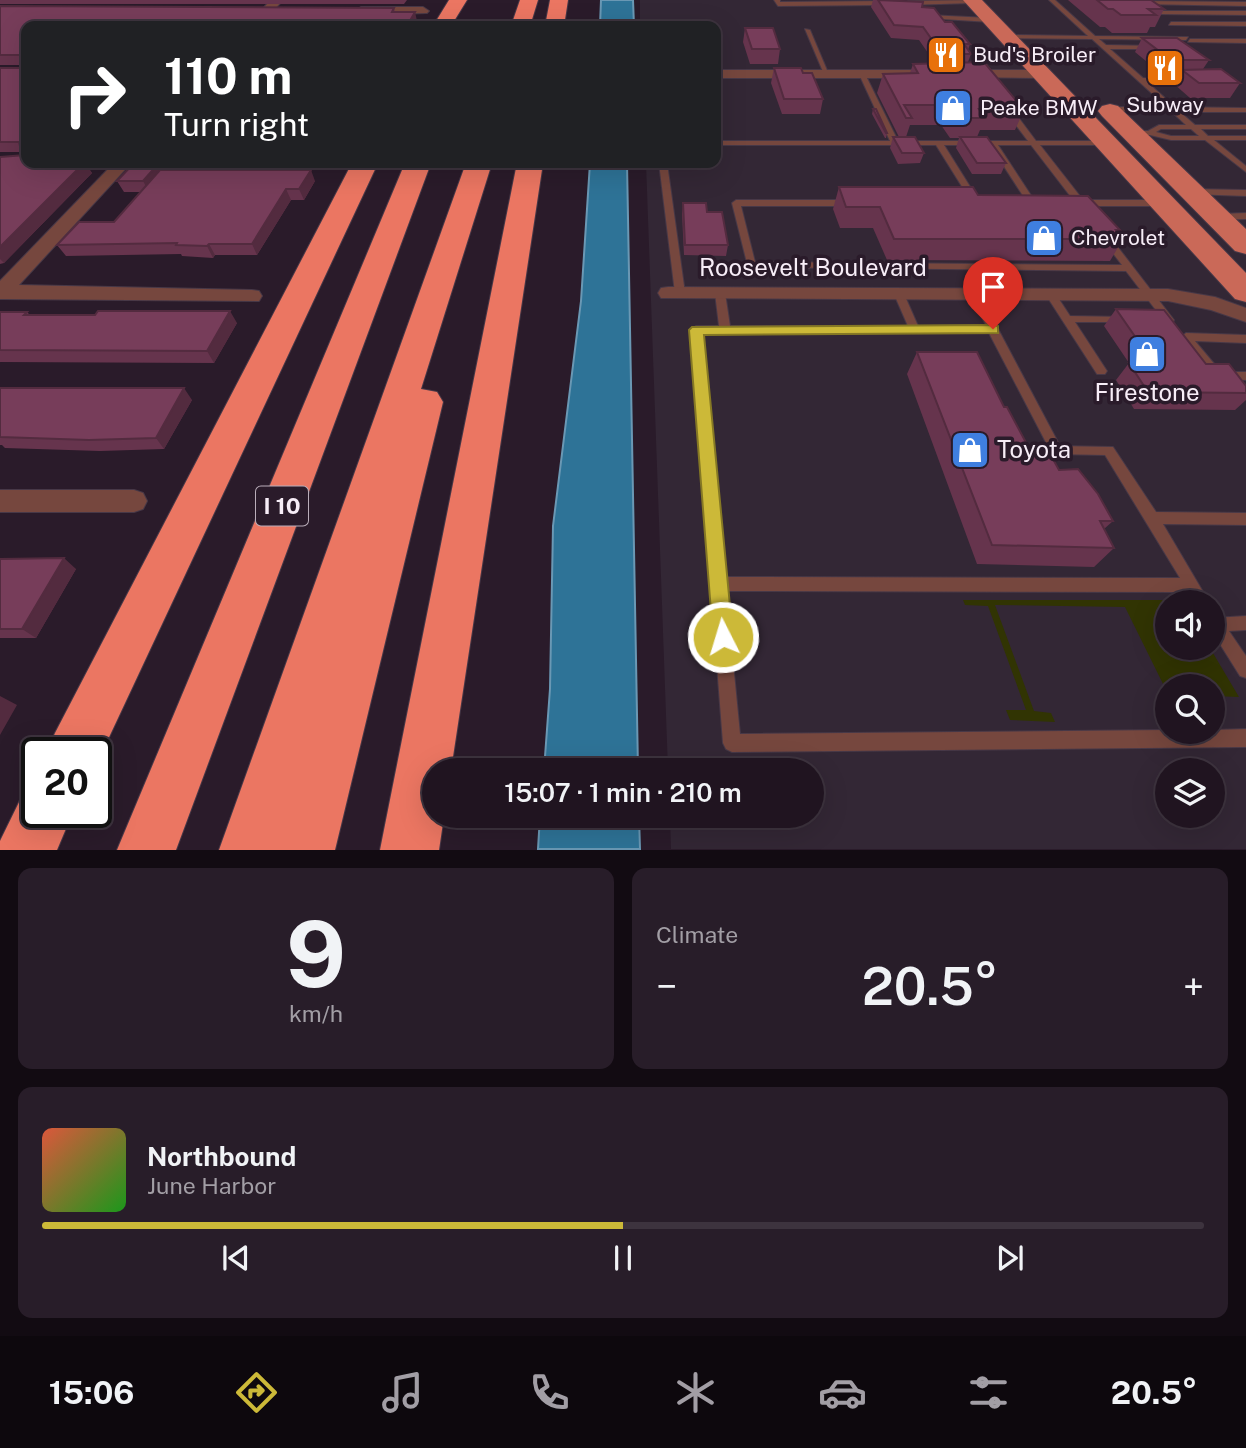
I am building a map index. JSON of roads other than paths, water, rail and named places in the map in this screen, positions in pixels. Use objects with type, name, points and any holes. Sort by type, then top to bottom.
[{"type":"highway","points":[[445,21],[458,0]]},
{"type":"highway","points":[[523,21],[529,0]]},
{"type":"highway","points":[[556,21],[559,0]]},
{"type":"highway","points":[[81,737],[363,168]]},
{"type":"highway","name":"I 10","points":[[146,849],[416,168]]},
{"type":"highway","points":[[248,849],[477,168]]},
{"type":"highway","points":[[305,849],[484,168]]},
{"type":"highway","points":[[409,849],[529,168]]},
{"type":"highway","points":[[26,849],[36,828]]},
{"type":"main road","points":[[973,1],[1005,25],[1036,37],[1108,109],[1141,133],[1192,192],[1218,217],[1245,236]]},
{"type":"main road","points":[[1005,25],[1037,69],[1244,290]]},
{"type":"main road","points":[[1037,69],[1052,73],[1105,128],[1119,133],[1141,133]]},
{"type":"street","points":[[255,9],[276,6]]},
{"type":"street","points":[[258,21],[276,6]]},
{"type":"street","points":[[346,10],[424,11]]},
{"type":"street","points":[[721,74],[937,74],[984,79],[1037,69]]},
{"type":"street","points":[[0,292],[118,168]]},
{"type":"street","name":"Roosevelt Boulevard","points":[[674,293],[1159,295],[1244,290]]},
{"type":"street","points":[[0,292],[252,296]]},
{"type":"street","name":"Roosevelt Boulevard","points":[[1159,295],[1215,304],[1246,315]]},
{"type":"street","points":[[0,501],[134,501]]},
{"type":"lane","points":[[777,0],[778,4],[890,3]]},
{"type":"lane","points":[[1052,0],[1192,127],[1246,170]]},
{"type":"lane","points":[[902,3],[973,1]]},
{"type":"lane","points":[[1140,2],[1188,39]]},
{"type":"lane","points":[[1140,2],[1246,4]]},
{"type":"lane","points":[[1156,13],[1246,13]]},
{"type":"lane","points":[[922,17],[1005,25]]},
{"type":"lane","points":[[1171,24],[1246,24]]},
{"type":"lane","points":[[807,30],[827,74]]},
{"type":"lane","points":[[1036,37],[1246,41]]},
{"type":"lane","points":[[1102,47],[1164,47]]},
{"type":"lane","points":[[1200,48],[1246,48]]},
{"type":"lane","points":[[862,74],[895,142]]},
{"type":"lane","points":[[1140,80],[1195,80]]},
{"type":"lane","points":[[1003,104],[1088,213]]},
{"type":"lane","points":[[1108,109],[1246,110]]},
{"type":"lane","points":[[1141,133],[1159,127],[1246,127]]},
{"type":"lane","points":[[1141,133],[1171,138],[1246,138]]},
{"type":"lane","points":[[938,142],[976,202]]},
{"type":"lane","points":[[721,143],[1106,143]]},
{"type":"lane","points":[[992,143],[1032,203]]},
{"type":"lane","points":[[663,168],[674,293]]},
{"type":"lane","points":[[1192,192],[1246,193]]},
{"type":"lane","points":[[965,202],[990,202]]},
{"type":"lane","points":[[1018,202],[1044,203]]},
{"type":"lane","points":[[1068,202],[1162,203]]},
{"type":"lane","points":[[866,203],[736,203],[751,265],[1129,268]]},
{"type":"lane","points":[[1104,235],[1129,268],[1159,295],[1171,320],[1218,376],[1246,376]]},
{"type":"lane","points":[[720,293],[725,330]]},
{"type":"lane","points":[[899,294],[915,330]]},
{"type":"lane","points":[[975,295],[1056,451],[1109,450],[1195,590]]},
{"type":"lane","points":[[1051,295],[1101,371]]},
{"type":"lane","points":[[1067,319],[1132,320]]},
{"type":"lane","points":[[1158,320],[1171,320]]},
{"type":"lane","points":[[993,329],[696,330],[732,743],[1246,738]]},
{"type":"lane","points":[[1186,337],[1246,339]]},
{"type":"lane","points":[[1152,518],[1246,519]]},
{"type":"lane","points":[[718,584],[1192,585]]},
{"type":"lane","points":[[1225,622],[1246,623]]},
{"type":"lane","points":[[1225,638],[1246,670]]},
{"type":"water","points":[[601,0],[633,0],[634,21],[600,21]]},
{"type":"water","points":[[590,168],[627,168],[638,758],[545,758],[550,689],[553,526],[581,301]]},
{"type":"water","points":[[539,828],[639,828],[640,849],[538,849]]},
{"type":"place","name":"Bud's Broiler","points":[[946,55]]},
{"type":"place","name":"Subway","points":[[1165,68]]},
{"type":"place","name":"Peake BMW","points":[[953,108]]},
{"type":"place","name":"Chevrolet","points":[[1044,238]]},
{"type":"place","name":"Firestone","points":[[1147,354]]},
{"type":"place","name":"Toyota","points":[[970,450]]}]
